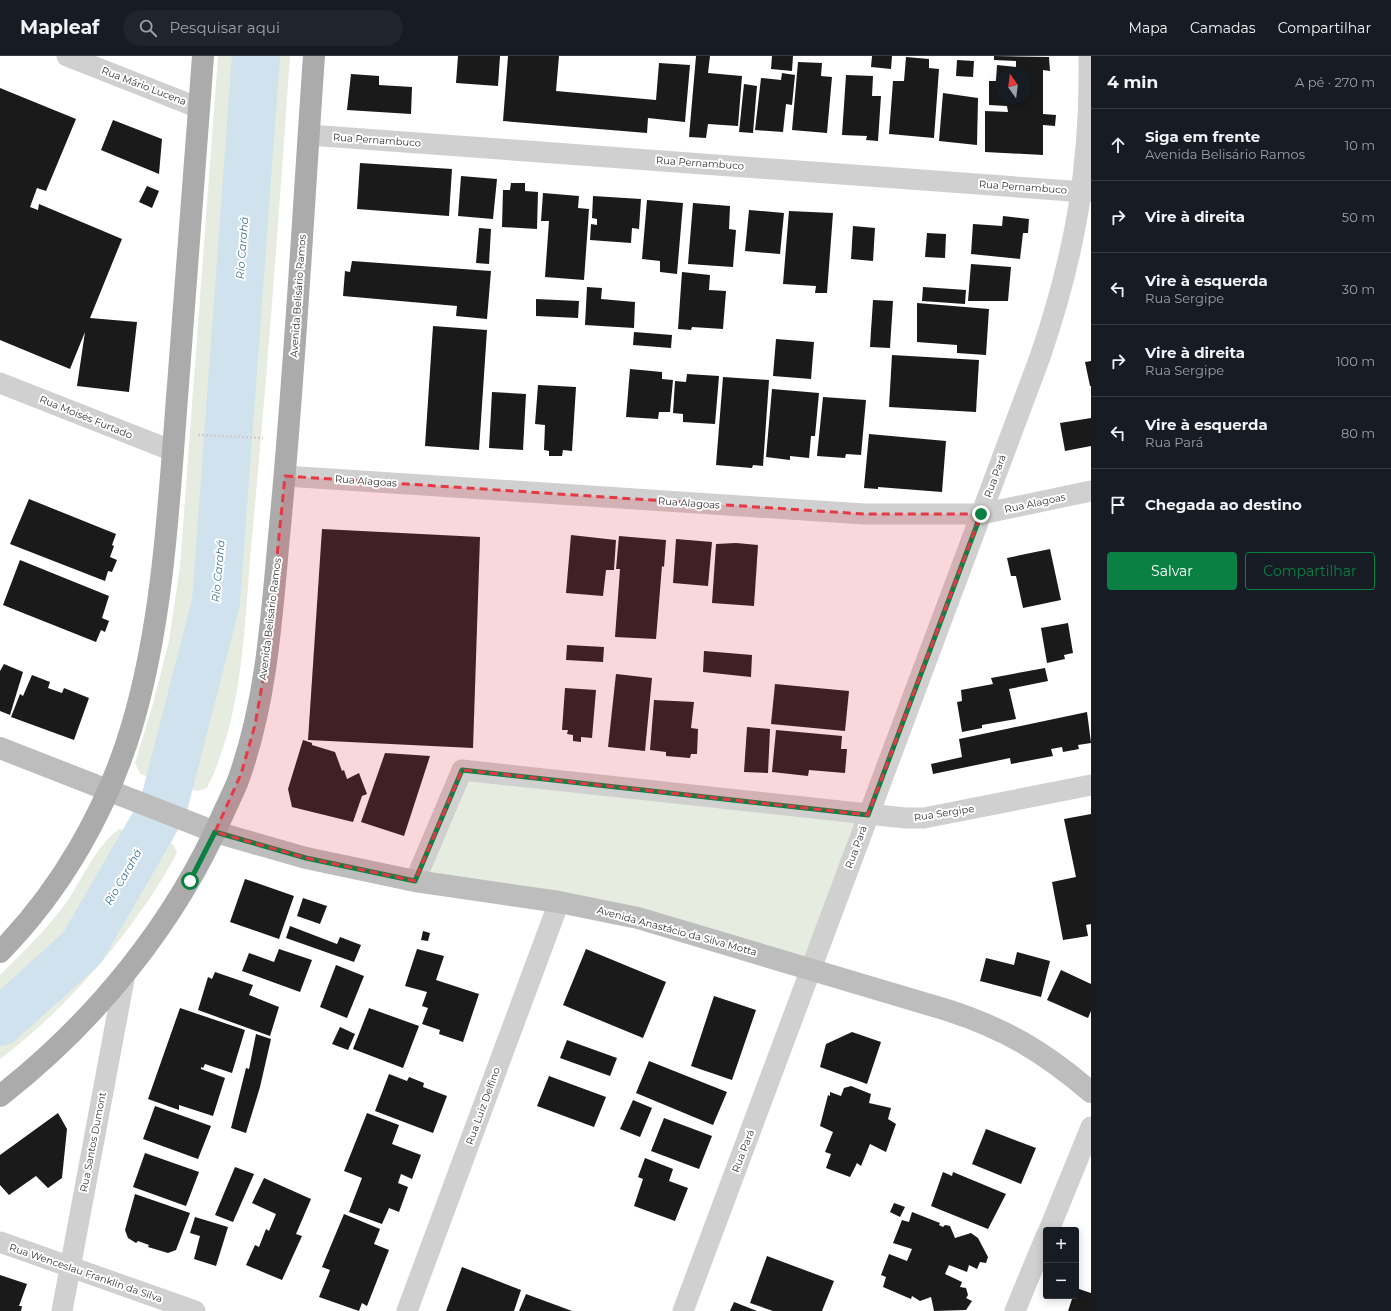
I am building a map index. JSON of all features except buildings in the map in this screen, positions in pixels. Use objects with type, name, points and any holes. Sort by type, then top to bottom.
[{"type":"main road","points":[[0,952],[17,935],[53,889],[88,832],[109,790],[132,727],[144,679],[162,566],[173,451],[203,56]]},
{"type":"main road","name":"Avenida Belisário Ramos","points":[[0,1096],[25,1076],[82,1022],[125,974],[161,926],[186,887],[215,832],[241,774],[255,725],[267,657],[285,476],[314,56]]},
{"type":"main road","name":"Avenida Anastácio da Silva Motta","points":[[0,748],[215,832],[306,858],[415,881],[559,902],[638,918],[982,1021],[1020,1039],[1061,1066],[1091,1092]]},
{"type":"street","name":"Rua Mário Lucena","points":[[67,56],[199,108]]},
{"type":"street","name":"Rua Pará","points":[[683,1311],[981,514],[1059,301],[1088,191],[1090,132],[1089,56]]},
{"type":"street","name":"Rua Pernambuco","points":[[309,135],[1088,191]]},
{"type":"street","name":"Rua Moisés Furtado","points":[[0,383],[173,451]]},
{"type":"street","name":"Rua Alagoas","points":[[285,476],[864,514],[927,516],[981,514],[1091,491]]},
{"type":"street","name":"Rua Sergipe","points":[[415,881],[462,770],[868,815],[924,818],[1091,785]]},
{"type":"street","name":"Rua Luiz Delfino","points":[[407,1311],[559,902]]},
{"type":"street","name":"Rua Santos Dumont","points":[[62,1311],[125,974]]},
{"type":"street","points":[[1050,1227],[1091,1127]]},
{"type":"street","name":"Rua Wenceslau Franklin da Silva","points":[[0,1242],[196,1311]]},
{"type":"street","points":[[1015,1311],[1043,1243]]},
{"type":"path","points":[[208,436],[254,437]]},
{"type":"highlighted area","points":[[285,476],[864,514],[981,514],[868,815],[462,770],[415,881],[306,858],[215,832],[241,774],[255,725],[267,657]]},
{"type":"shaded area","points":[[218,56],[290,56],[268,357],[241,666],[229,729],[220,759],[207,788],[198,791],[140,774],[135,763],[151,711],[169,641],[180,566]]},
{"type":"shaded area","points":[[468,779],[861,820],[806,963],[426,877]]},
{"type":"shaded area","points":[[119,829],[173,844],[177,853],[141,910],[99,965],[76,991],[51,1015],[0,1059],[0,975],[59,913],[96,854]]},
{"type":"waterway","name":"Rio Carahá","points":[[0,1022],[82,948],[163,808],[216,602],[256,56]]},
{"type":"route","points":[[190,881],[215,832],[306,858],[415,881],[462,770],[868,815],[981,514]]}]
